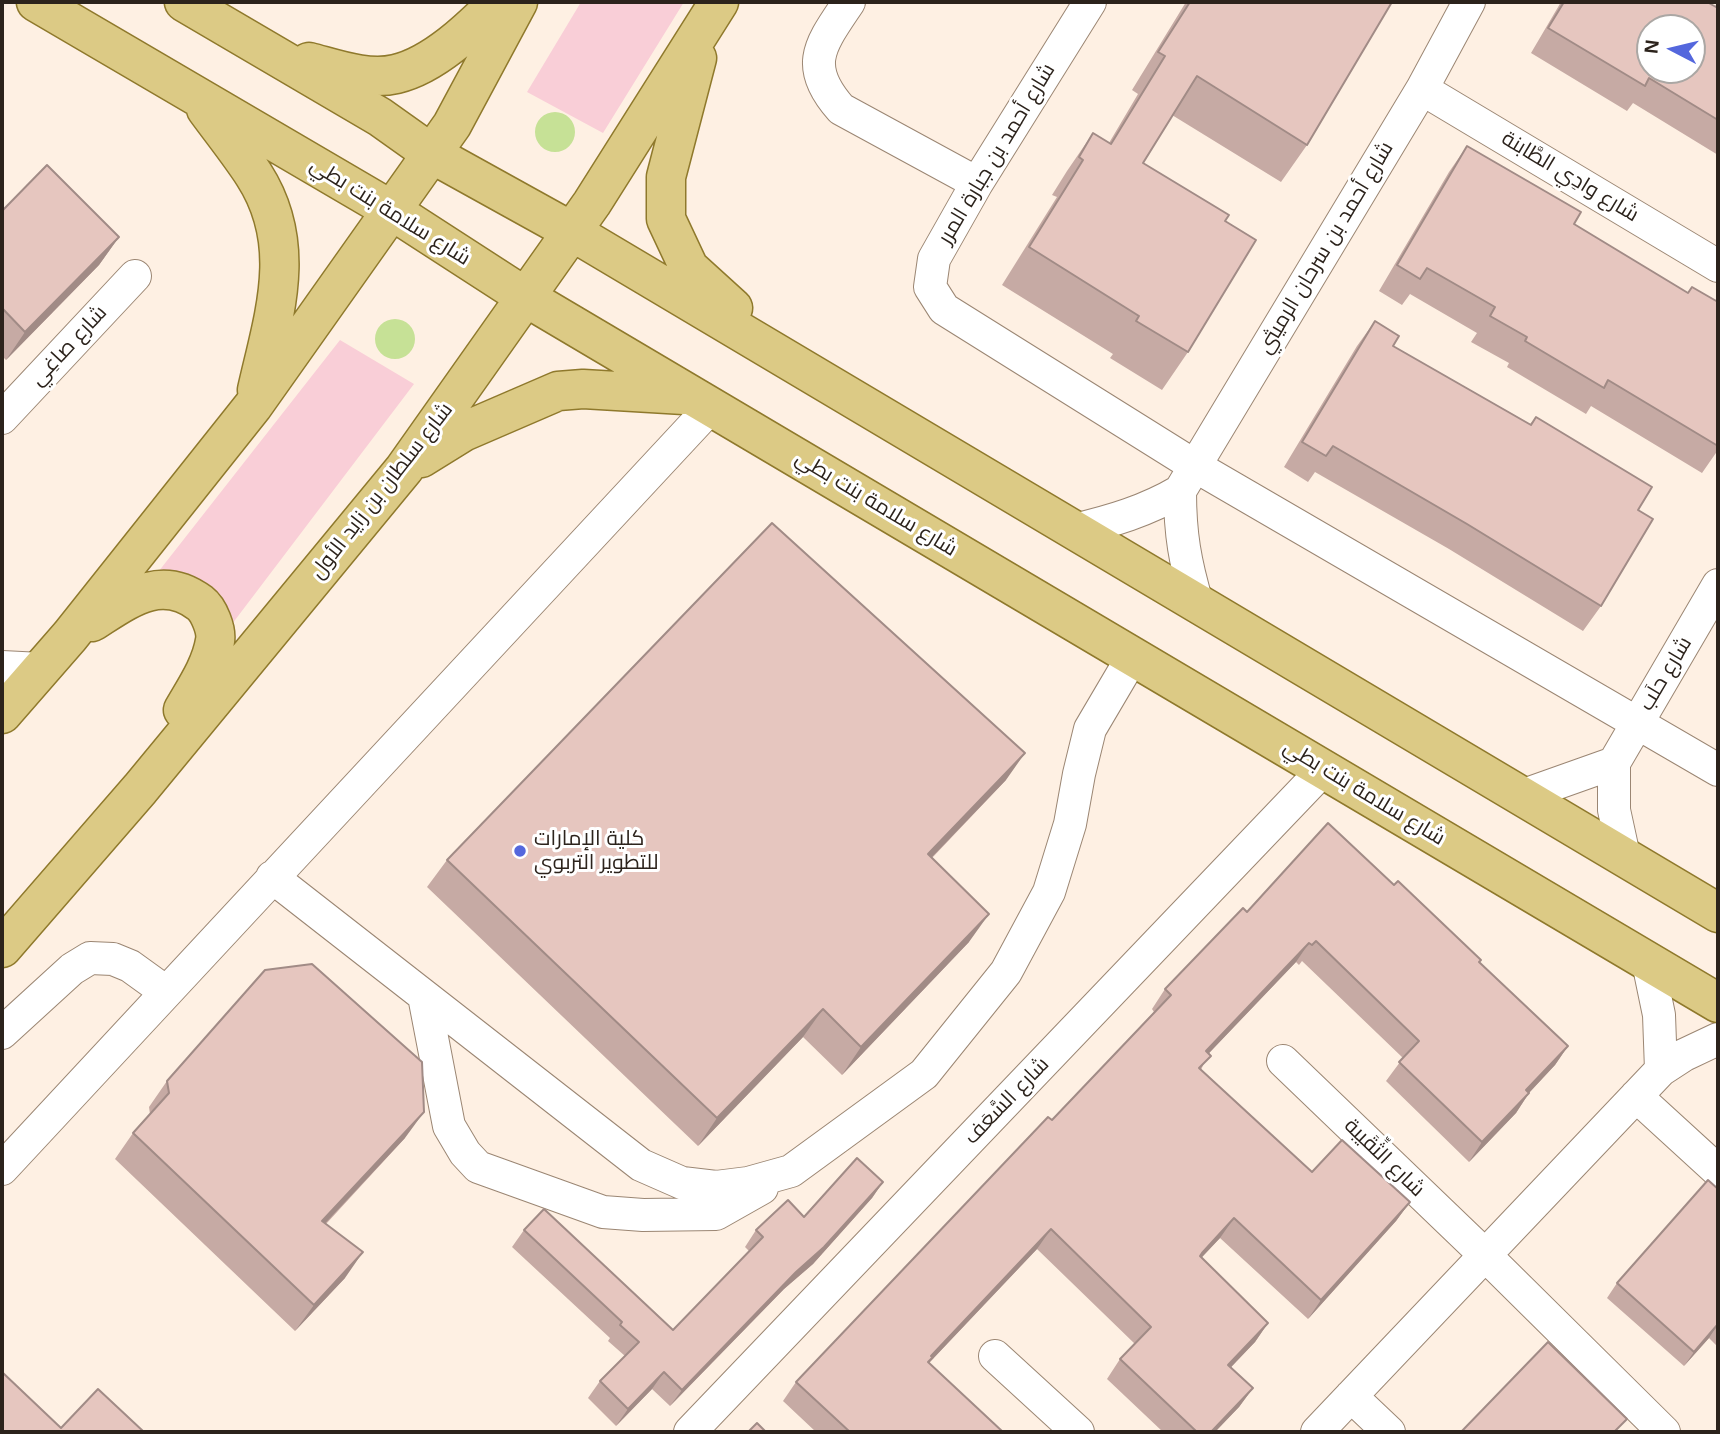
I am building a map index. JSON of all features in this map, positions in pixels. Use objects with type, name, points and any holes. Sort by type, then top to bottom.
[{"type":"main road","name":"شارع سلامة بنت بطي","points":[[36,2],[391,210],[527,298],[1718,1003]]},
{"type":"main road","points":[[184,2],[380,117],[432,154],[571,231],[1718,913]]},
{"type":"main road","points":[[270,52],[360,74],[396,75],[437,56],[498,2]]},
{"type":"main road","points":[[2,714],[70,636],[253,407],[432,154],[460,111],[518,2]]},
{"type":"main road","points":[[713,12],[666,177],[666,219],[689,268],[794,364]]},
{"type":"main road","name":"شارع سلطان بن زايد الأول","points":[[2,948],[140,789],[404,469],[592,203],[713,12]]},
{"type":"main road","points":[[197,96],[255,177],[277,228],[281,280],[253,407]]},
{"type":"main road","points":[[404,469],[463,432],[558,391],[583,389],[701,401]]},
{"type":"main road","points":[[70,636],[124,601],[153,589],[185,592],[208,608],[216,639],[208,665],[140,789]]},
{"type":"street","points":[[849,2],[823,42],[818,69],[825,92],[841,109],[977,183]]},
{"type":"street","name":"شارع أحمد بن جبارة المرر","points":[[1090,2],[977,183],[934,259],[930,287],[944,309],[1187,479],[1637,722],[1718,770]]},
{"type":"street","name":"شارع أحمد بن سرحان الرميثي","points":[[1074,530],[1120,519],[1152,507],[1187,479],[1422,89],[1469,2]]},
{"type":"street","name":"شارع وادِي الطَّابنة","points":[[1422,89],[1718,266]]},
{"type":"street","name":"شارع صاغِي","points":[[2,416],[135,276]]},
{"type":"street","points":[[2,1169],[272,877],[701,401]]},
{"type":"street","points":[[1187,479],[1180,534],[1197,603]]},
{"type":"street","name":"شارع حلَب","points":[[1624,856],[1614,810],[1614,763],[1718,584]]},
{"type":"street","points":[[424,996],[449,1126],[465,1153],[478,1167],[603,1212],[643,1215],[716,1214],[791,1171],[924,1074],[1006,972],[1049,892],[1070,824],[1090,729],[1133,656]]},
{"type":"street","points":[[2,667],[41,669]]},
{"type":"street","points":[[1521,796],[1614,763]]},
{"type":"street","name":"شارع السَّعَف","points":[[690,1432],[1324,770]]},
{"type":"street","points":[[272,877],[641,1165],[682,1183],[716,1187],[748,1183],[791,1171]]},
{"type":"street","points":[[2,1034],[72,969],[90,958],[113,958],[130,966],[166,992]]},
{"type":"street","points":[[1648,962],[1659,1015],[1661,1070]]},
{"type":"street","points":[[1317,1432],[1661,1070],[1684,1055],[1718,1040]]},
{"type":"street","name":"شارع الثِّقَيبة","points":[[1283,1061],[1664,1432]]},
{"type":"street","points":[[1636,1096],[1718,1171]]},
{"type":"street","points":[[643,1215],[669,1177]]},
{"type":"street","points":[[995,1356],[1078,1432]]},
{"type":"street","points":[[1351,1396],[1389,1432]]},
{"type":"shaded area","points":[[581,2],[684,2],[603,133],[527,92]]},
{"type":"shaded area","points":[[555,112],[563,113],[569,118],[574,124],[574,140],[569,146],[563,151],[555,152],[547,151],[541,146],[536,140],[535,132],[536,124],[541,118],[547,113]]},
{"type":"shaded area","points":[[395,319],[409,325],[415,339],[409,353],[395,359],[381,353],[375,339],[381,325]]},
{"type":"shaded area","points":[[340,340],[414,384],[229,628],[215,597],[190,576],[155,576]]},
{"type":"building","points":[[1190,2],[1392,2],[1307,145],[1197,76],[1143,163],[1229,215],[1225,221],[1256,240],[1188,352],[1136,321],[1139,316],[1029,247],[1083,160],[1079,157],[1093,133],[1111,144],[1165,56],[1158,52]]},
{"type":"building","points":[[1564,2],[1707,2],[1716,7],[1718,3],[1718,120],[1659,84],[1706,84],[1706,14],[1636,14],[1636,81],[1548,28]]},
{"type":"building","points":[[1467,146],[1581,212],[1574,224],[1688,293],[1692,287],[1718,302],[1718,446],[1608,380],[1604,388],[1525,341],[1527,337],[1490,316],[1495,307],[1427,268],[1420,279],[1397,265]]},
{"type":"building","points":[[47,165],[119,237],[25,332],[2,308],[2,211]]},
{"type":"building","points":[[1375,321],[1399,336],[1393,346],[1531,425],[1536,417],[1652,487],[1638,510],[1653,519],[1601,606],[1333,446],[1326,456],[1302,442]]},
{"type":"building","name":"كلية الإمارات للتطوير التربوي","points":[[772,523],[1025,753],[928,854],[989,914],[861,1047],[823,1009],[717,1118],[447,860]]},
{"type":"building","points":[[1328,823],[1394,885],[1398,881],[1568,1046],[1526,1090],[1529,1093],[1482,1142],[1399,1062],[1419,1041],[1316,941],[1312,945],[1309,943],[1206,1051],[1211,1056],[1199,1068],[1312,1172],[1342,1140],[1410,1202],[1321,1300],[1234,1218],[1202,1253],[1200,1256],[1268,1323],[1228,1365],[1253,1388],[1211,1432],[1197,1432],[1120,1359],[1151,1327],[1051,1229],[928,1362],[1003,1432],[850,1432],[796,1382],[1048,1117],[1052,1120],[1171,995],[1165,989],[1243,908],[1247,912]]},
{"type":"building","points":[[312,964],[422,1062],[424,1112],[322,1221],[363,1252],[314,1305],[133,1133],[169,1093],[167,1081],[265,970]]},
{"type":"building","points":[[857,1158],[883,1182],[824,1247],[796,1272],[682,1390],[664,1372],[628,1409],[600,1381],[639,1342],[620,1325],[622,1322],[524,1230],[544,1209],[673,1330],[763,1237],[756,1230],[788,1200],[804,1217]]},
{"type":"building","points":[[1708,1180],[1718,1189],[1718,1324],[1694,1352],[1617,1283]]},
{"type":"building","points":[[1548,1342],[1627,1419],[1614,1432],[1461,1432]]},
{"type":"building","points":[[2,1372],[61,1428],[98,1389],[144,1432],[2,1432]]},
{"type":"building","points":[[757,1423],[766,1432],[748,1432]]},
{"type":"place","name":"كلية الإمارات للتطوير التربوي","points":[[520,851]]}]
